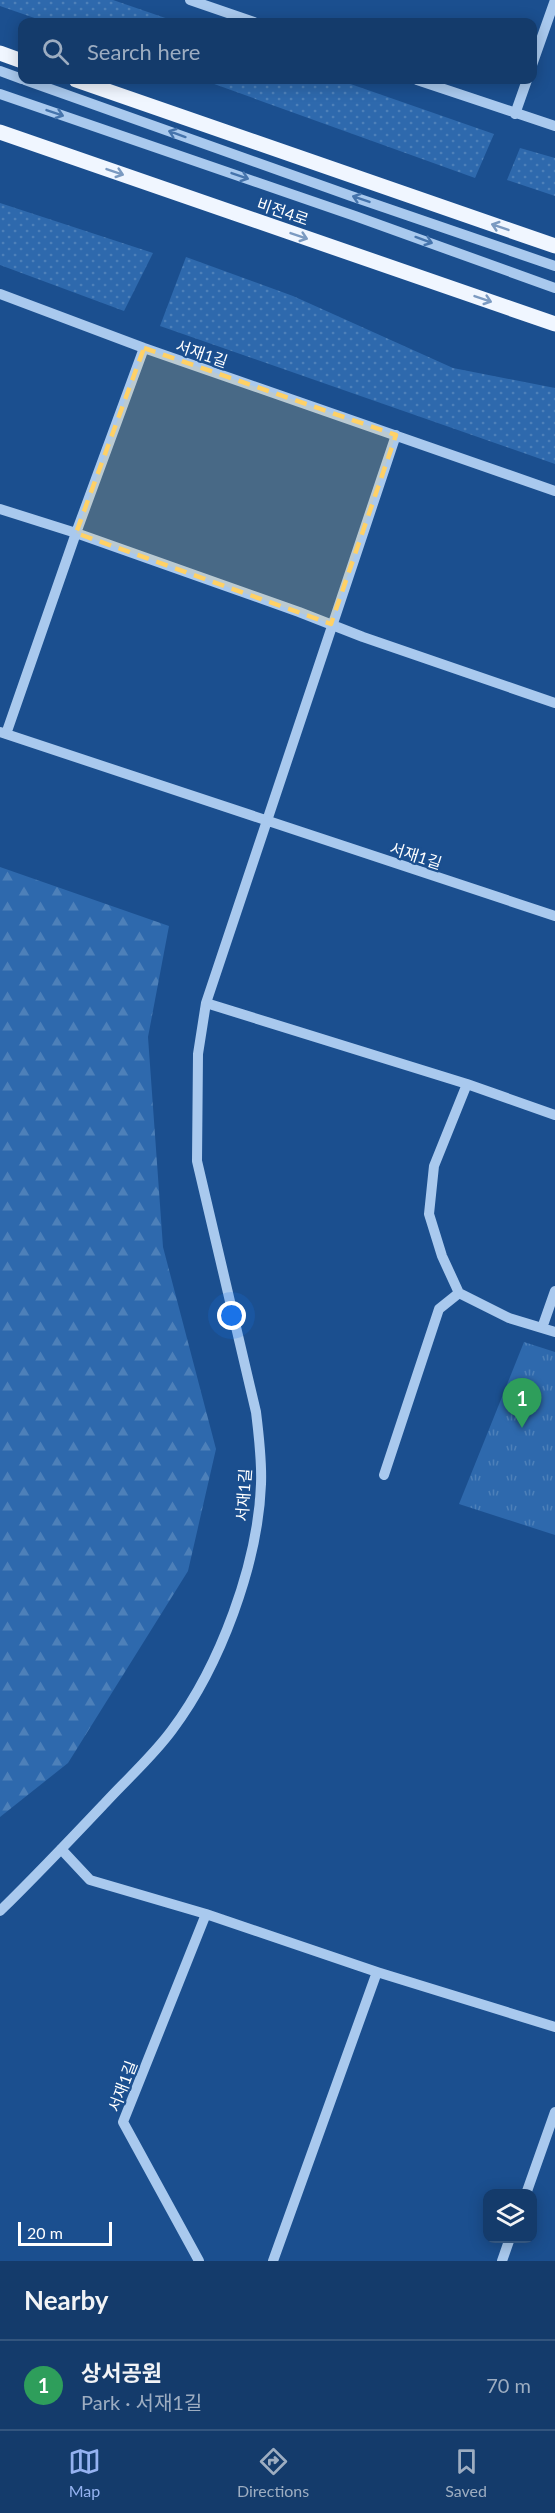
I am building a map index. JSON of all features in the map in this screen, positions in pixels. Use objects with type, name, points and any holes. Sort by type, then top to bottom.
[{"type":"main road","points":[[0,53],[18,60]]},
{"type":"main road","points":[[88,84],[555,246]]},
{"type":"main road","name":"비전4로","points":[[0,132],[555,324]]},
{"type":"street","points":[[189,0],[242,18]]},
{"type":"street","points":[[537,51],[555,0]]},
{"type":"street","points":[[0,70],[18,77]]},
{"type":"street","points":[[38,84],[555,266]]},
{"type":"street","points":[[429,84],[555,126]]},
{"type":"street","points":[[515,114],[526,84]]},
{"type":"street","points":[[0,94],[344,212],[555,288]]},
{"type":"street","name":"서재1길","points":[[0,294],[144,348],[555,491]]},
{"type":"street","points":[[3,733],[144,348]]},
{"type":"street","name":"서재1길","points":[[0,1911],[172,1730],[194,1696],[233,1611],[257,1526],[261,1475],[256,1412],[197,1161],[198,1054],[206,1002],[269,820],[279,781],[396,435]]},
{"type":"street","points":[[0,509],[76,533],[331,624],[363,638],[555,703]]},
{"type":"street","name":"서재1길","points":[[3,733],[555,916]]},
{"type":"street","points":[[206,1002],[468,1083],[555,1114]]},
{"type":"street","points":[[468,1083],[434,1166],[429,1214],[442,1256],[459,1293],[509,1318],[555,1332]]},
{"type":"street","points":[[542,1328],[555,1291]]},
{"type":"street","points":[[384,1475],[439,1309],[459,1293]]},
{"type":"street","points":[[61,1849],[90,1880],[206,1914],[377,1972],[555,2027]]},
{"type":"street","name":"서재1길","points":[[199,2261],[123,2122],[206,1914]]},
{"type":"street","points":[[273,2261],[377,1972]]},
{"type":"street","points":[[527,2189],[555,2112]]},
{"type":"street","points":[[502,2261],[508,2243]]},
{"type":"highlighted area","points":[[144,348],[396,435],[331,624],[76,533]]},
{"type":"green space","points":[[0,0],[113,0],[165,18],[34,18],[0,6]]},
{"type":"green space","points":[[214,84],[350,84],[494,134],[475,178]]},
{"type":"green space","points":[[520,148],[555,158],[555,196],[507,180]]},
{"type":"green space","points":[[0,203],[153,253],[124,311],[0,265]]},
{"type":"green space","points":[[186,257],[293,296],[453,368],[555,388],[555,464],[160,326]]},
{"type":"green space","points":[[0,867],[169,926],[148,1037],[163,1247],[216,1449],[188,1571],[68,1763],[0,1817]]},
{"type":"green space","points":[[524,1342],[555,1352],[555,1535],[459,1504]]},
{"type":"place","name":"상서공원","points":[[522,1428]]}]
